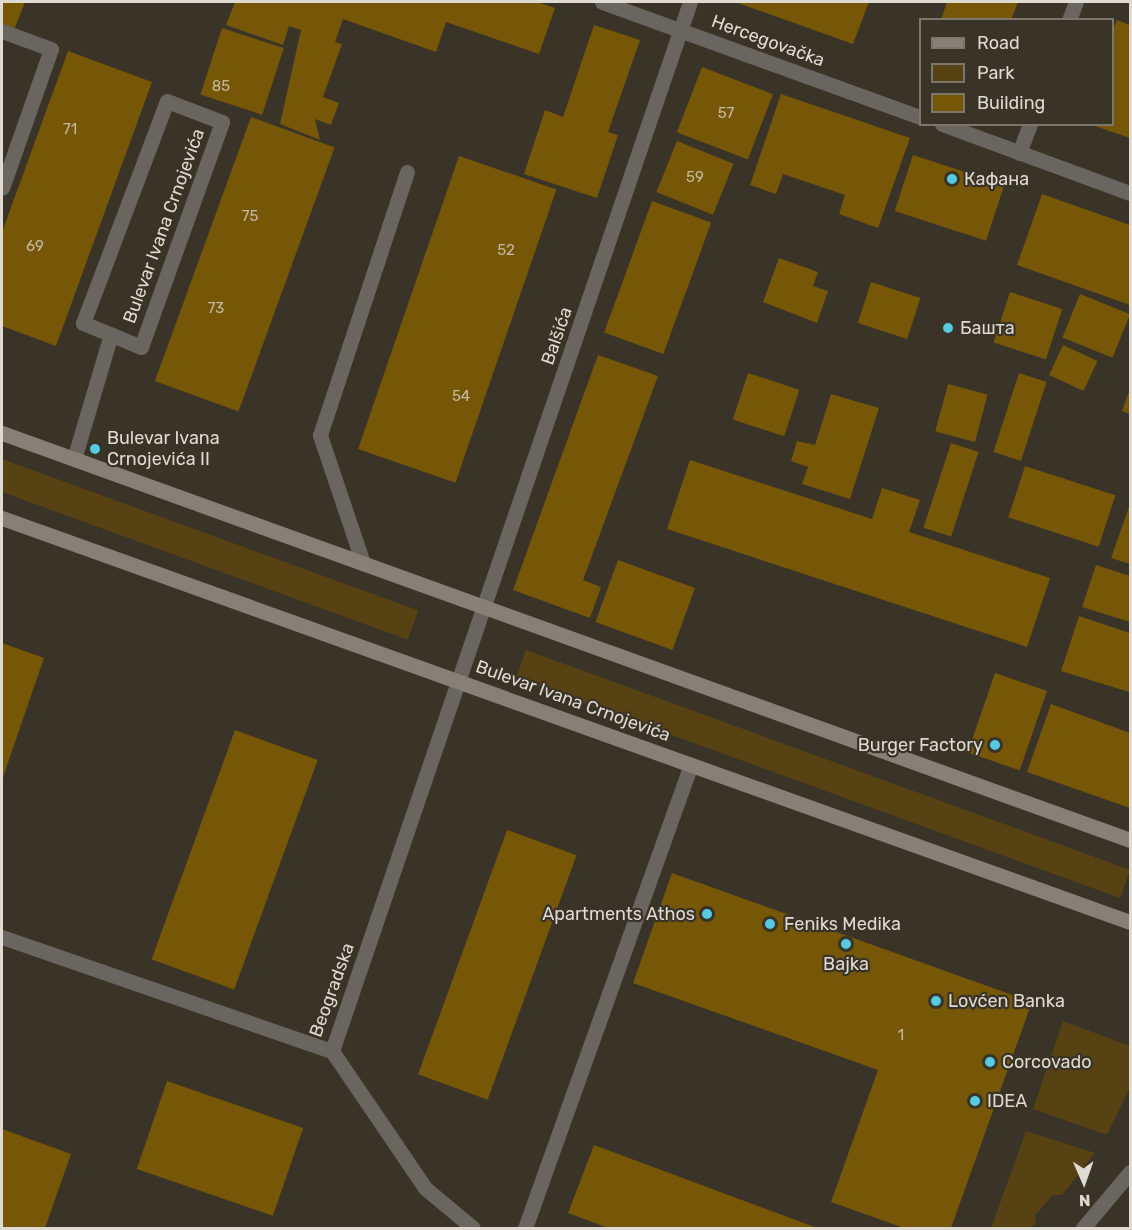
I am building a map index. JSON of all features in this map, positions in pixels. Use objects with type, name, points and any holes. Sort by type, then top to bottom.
[{"type":"main road","points":[[2,433],[1131,840]]},
{"type":"main road","name":"Bulevar Ivana Crnojevića","points":[[2,518],[1131,922]]},
{"type":"street","name":"Hercegovačka","points":[[602,2],[919,116]]},
{"type":"street","name":"Balšića","points":[[459,681],[690,2]]},
{"type":"street","points":[[1070,18],[1076,2]]},
{"type":"street","points":[[2,31],[51,49],[2,188]]},
{"type":"street","name":"Bulevar Ivana Crnojevića","points":[[167,101],[222,122],[141,347],[111,334],[82,323],[167,101]]},
{"type":"street","points":[[947,126],[1131,193]]},
{"type":"street","points":[[1020,153],[1029,126]]},
{"type":"street","points":[[363,563],[320,435],[407,172]]},
{"type":"street","name":"Bulevar Ivana Crnojevića","points":[[74,459],[111,334]]},
{"type":"street","name":"Beogradska","points":[[2,937],[332,1051],[459,681]]},
{"type":"street","points":[[525,1228],[691,765]]},
{"type":"street","points":[[332,1051],[424,1188],[473,1228]]},
{"type":"street","points":[[1083,1228],[1131,1172]]},
{"type":"green space","points":[[2,459],[418,611],[408,640],[2,492]]},
{"type":"green space","points":[[526,650],[1130,870],[1120,898],[516,678]]},
{"type":"green space","points":[[1063,1021],[1130,1046],[1130,1087],[1107,1135],[1033,1109]]},
{"type":"green space","points":[[1026,1131],[1095,1153],[1062,1195],[1053,1195],[1035,1215],[1036,1223],[1030,1228],[991,1228]]},
{"type":"building","points":[[2,2],[25,2],[14,30],[2,25]]},
{"type":"building","points":[[235,2],[537,2],[555,8],[539,54],[446,22],[436,52],[343,19],[335,42],[342,44],[323,97],[339,103],[331,125],[315,119],[320,140],[280,124],[301,30],[289,26],[283,45],[226,25]]},
{"type":"building","points":[[735,2],[869,2],[853,44]]},
{"type":"building","points":[[947,2],[1018,2],[1012,18],[942,18]]},
{"type":"building","points":[[1117,20],[1130,25],[1130,138],[1095,126],[1114,126],[1114,27]]},
{"type":"building","points":[[594,25],[640,40],[608,132],[618,135],[597,198],[524,174],[545,110],[563,117]]},
{"type":"building","points":[[222,28],[284,48],[262,115],[200,95]]},
{"type":"building","points":[[68,51],[152,82],[56,346],[2,326],[2,232]]},
{"type":"building","points":[[702,67],[773,94],[748,160],[677,132]]},
{"type":"building","points":[[781,94],[910,138],[878,228],[839,214],[845,195],[783,174],[776,194],[750,185]]},
{"type":"building","points":[[251,117],[335,147],[239,411],[155,381]]},
{"type":"building","points":[[677,141],[734,164],[713,215],[656,192]]},
{"type":"building","points":[[913,155],[1004,185],[986,241],[895,211]]},
{"type":"building","points":[[459,156],[556,190],[455,483],[358,449]]},
{"type":"building","points":[[1042,194],[1130,225],[1130,305],[1017,265]]},
{"type":"building","points":[[652,201],[711,223],[663,354],[604,333]]},
{"type":"building","points":[[779,258],[818,272],[813,286],[828,291],[817,323],[763,302]]},
{"type":"building","points":[[871,282],[920,298],[907,339],[858,323]]},
{"type":"building","points":[[1010,292],[1062,309],[1046,359],[994,342]]},
{"type":"building","points":[[1080,294],[1130,314],[1112,358],[1062,338]]},
{"type":"building","points":[[1063,345],[1097,361],[1083,391],[1049,375]]},
{"type":"building","points":[[598,355],[658,376],[583,580],[601,587],[590,618],[513,590]]},
{"type":"building","points":[[748,373],[799,390],[784,436],[733,420]]},
{"type":"building","points":[[1019,373],[1047,382],[1021,461],[993,452]]},
{"type":"building","points":[[948,384],[988,395],[975,442],[935,431]]},
{"type":"building","points":[[1130,389],[1130,414],[1122,411]]},
{"type":"building","points":[[831,394],[879,408],[850,499],[802,484],[808,467],[791,461],[797,441],[815,445]]},
{"type":"building","points":[[951,443],[979,452],[951,537],[923,528]]},
{"type":"building","points":[[690,460],[872,519],[882,488],[920,500],[909,532],[1050,578],[1027,647],[667,529]]},
{"type":"building","points":[[1025,466],[1115,495],[1099,547],[1008,517]]},
{"type":"building","points":[[1130,504],[1130,564],[1111,558]]},
{"type":"building","points":[[618,560],[695,588],[672,650],[595,622]]},
{"type":"building","points":[[1096,565],[1130,576],[1130,622],[1082,607]]},
{"type":"building","points":[[1079,616],[1130,633],[1129,692],[1061,671]]},
{"type":"building","points":[[2,643],[44,658],[2,780]]},
{"type":"building","points":[[995,673],[1047,691],[1020,770],[968,752]]},
{"type":"building","points":[[1051,704],[1130,733],[1130,808],[1027,772]]},
{"type":"building","points":[[235,730],[318,760],[234,989],[152,959]]},
{"type":"building","points":[[507,830],[577,855],[488,1100],[418,1074]]},
{"type":"building","points":[[672,873],[1032,1002],[951,1228],[904,1228],[831,1202],[878,1070],[633,983]]},
{"type":"building","points":[[167,1081],[303,1128],[273,1216],[137,1169]]},
{"type":"building","points":[[2,1129],[71,1154],[45,1228],[2,1228]]},
{"type":"building","points":[[594,1145],[817,1228],[608,1228],[568,1213]]},
{"type":"place","name":"Кафана","points":[[952,179]]},
{"type":"place","name":"Башта","points":[[948,328]]},
{"type":"place","name":"Bulevar Ivana Crnojevića II","points":[[95,449]]},
{"type":"place","name":"Burger Factory","points":[[995,745]]},
{"type":"place","name":"Apartments Athos","points":[[707,914]]},
{"type":"place","name":"Feniks Medika","points":[[770,924]]},
{"type":"place","name":"Bajka","points":[[846,944]]},
{"type":"place","name":"Lovćen Banka","points":[[936,1001]]},
{"type":"place","name":"Corcovado","points":[[990,1062]]},
{"type":"place","name":"IDEA","points":[[975,1101]]}]
